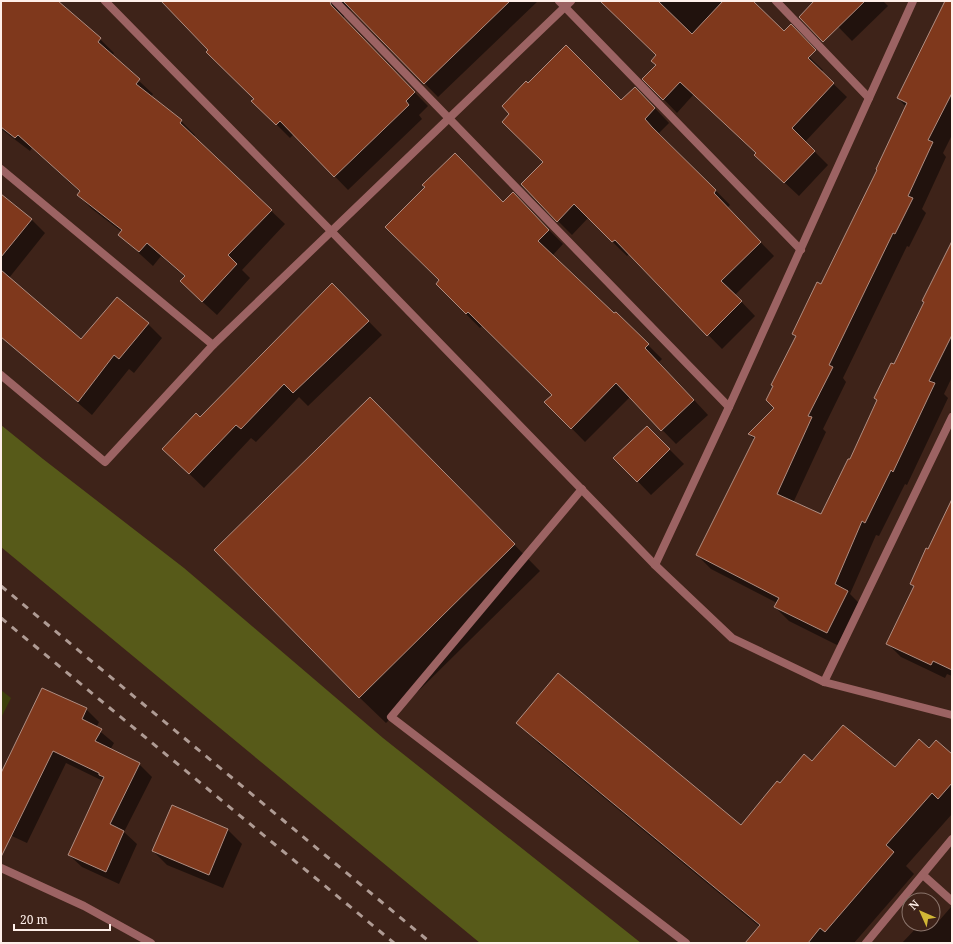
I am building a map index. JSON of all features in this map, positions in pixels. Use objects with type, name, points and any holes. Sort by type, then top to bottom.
[{"type":"street","points":[[104,1],[332,232],[655,565],[732,638],[824,682],[952,715]]},
{"type":"street","points":[[335,1],[729,407]]},
{"type":"street","points":[[559,1],[801,250]]},
{"type":"street","points":[[1,375],[106,462],[213,345],[571,1]]},
{"type":"street","points":[[776,1],[869,98]]},
{"type":"street","points":[[655,565],[801,250],[913,1]]},
{"type":"street","points":[[1,169],[213,345]]},
{"type":"street","points":[[824,682],[952,417]]},
{"type":"street","points":[[582,489],[391,717],[686,943]]},
{"type":"street","points":[[866,943],[952,839]]},
{"type":"street","points":[[1,868],[84,906],[151,943]]},
{"type":"street","points":[[923,875],[952,901]]},
{"type":"shaded area","points":[[1,425],[184,568],[383,738],[641,943],[480,943],[1,547]]},
{"type":"shaded area","points":[[1,690],[11,698],[1,718]]},
{"type":"building","points":[[1,1],[58,1],[101,38],[98,42],[140,79],[136,84],[182,120],[180,123],[272,210],[228,255],[237,264],[202,302],[180,281],[185,276],[147,243],[139,252],[118,235],[122,230],[77,195],[80,191],[18,135],[15,138],[1,127]]},
{"type":"building","points":[[161,1],[330,1],[331,5],[415,92],[406,101],[409,105],[334,177],[280,121],[276,125],[251,101],[254,99],[206,52],[208,50]]},
{"type":"building","points":[[343,1],[510,1],[424,84]]},
{"type":"building","points":[[600,1],[658,1],[692,34],[723,1],[753,1],[784,31],[791,24],[816,50],[808,58],[834,83],[792,128],[815,151],[784,183],[754,155],[756,153],[680,82],[663,100],[642,79],[656,65],[651,61],[656,55]]},
{"type":"building","points":[[814,1],[865,1],[823,42],[799,17]]},
{"type":"building","points":[[945,1],[952,1],[952,93],[928,140],[933,142],[908,196],[913,198],[895,234],[893,233],[829,365],[833,367],[808,416],[812,417],[777,494],[821,514],[848,459],[850,459],[877,400],[874,398],[891,363],[894,364],[924,302],[922,301],[952,241],[952,335],[929,381],[935,383],[893,472],[891,470],[865,523],[862,521],[835,584],[848,591],[827,633],[774,607],[779,598],[696,555],[755,437],[748,434],[774,408],[766,400],[773,386],[771,385],[796,336],[792,334],[817,282],[821,284],[877,170],[876,169],[907,103],[897,98]]},
{"type":"building","points":[[566,45],[621,100],[635,87],[655,108],[645,119],[716,190],[714,193],[761,242],[721,281],[742,301],[707,336],[615,240],[612,242],[574,204],[557,222],[521,184],[543,162],[502,122],[509,114],[502,106],[526,81],[528,83]]},
{"type":"building","points":[[455,153],[503,202],[513,192],[549,230],[538,241],[649,344],[645,348],[694,400],[661,431],[616,383],[571,429],[544,402],[552,395],[468,312],[466,314],[436,284],[439,280],[385,227],[425,187],[422,185]]},
{"type":"building","points":[[1,194],[32,219],[1,257]]},
{"type":"building","points":[[1,270],[81,339],[117,297],[149,323],[119,359],[114,355],[78,402],[1,337]]},
{"type":"building","points":[[332,283],[369,321],[293,393],[284,384],[241,429],[236,425],[189,474],[162,449],[196,413],[200,417]]},
{"type":"building","points":[[370,397],[515,544],[359,698],[214,550]]},
{"type":"building","points":[[647,426],[670,449],[637,482],[613,458]]},
{"type":"building","points":[[952,499],[952,670],[933,661],[931,665],[886,644],[914,586],[910,584],[926,548],[928,549]]},
{"type":"building","points":[[558,673],[741,825],[777,781],[780,783],[804,754],[812,761],[843,725],[895,767],[919,739],[929,748],[936,740],[952,754],[952,783],[938,799],[932,793],[886,845],[894,852],[825,932],[820,928],[808,943],[745,943],[760,925],[516,723]]},
{"type":"building","points":[[42,688],[87,708],[82,719],[102,729],[95,741],[140,763],[110,824],[124,831],[106,872],[68,855],[104,777],[99,775],[99,773],[53,751],[1,857],[1,773]]},
{"type":"building","points":[[172,805],[228,829],[209,875],[152,851]]},
{"type":"railway","points":[[1,586],[431,943]]},
{"type":"railway","points":[[1,618],[394,943]]}]
